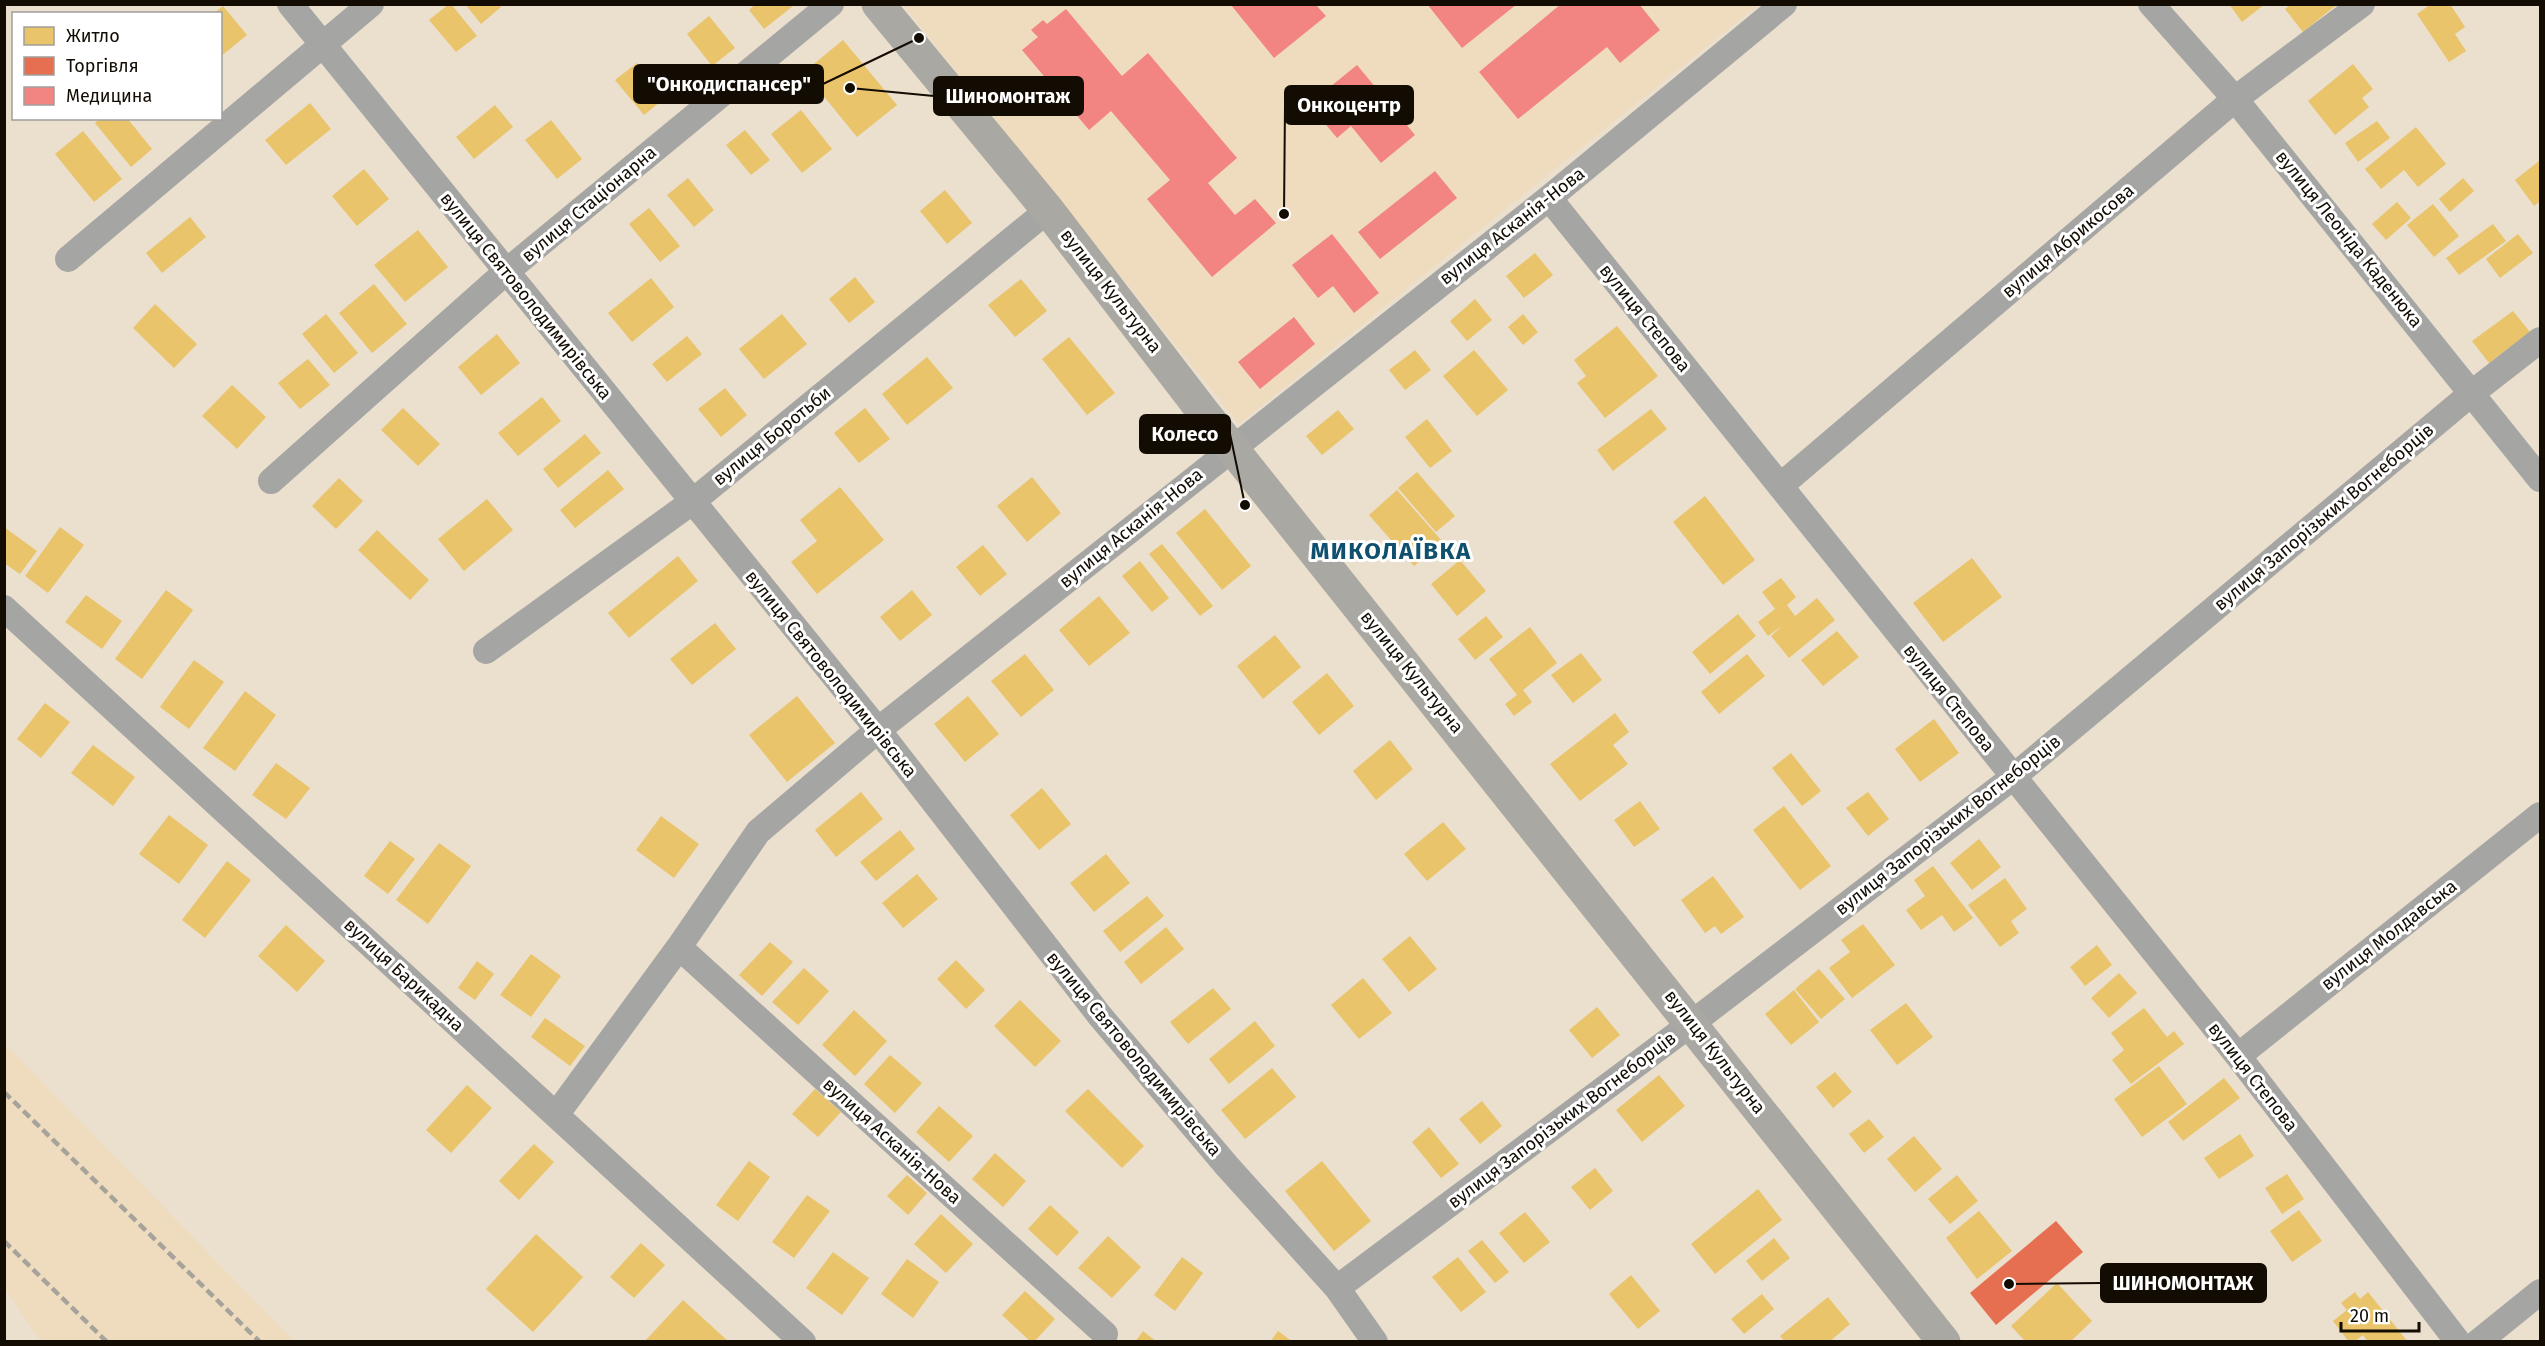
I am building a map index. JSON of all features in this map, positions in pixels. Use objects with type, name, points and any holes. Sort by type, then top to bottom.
[{"type":"main road","name":"вулиця Культурна","points":[[878,4],[1048,210],[1232,447],[1944,1341]]},
{"type":"street","name":"вулиця Святоволодимирівська","points":[[290,4],[878,730],[1100,1016],[1227,1166],[1337,1288],[1375,1341]]},
{"type":"street","points":[[68,259],[371,4]]},
{"type":"street","name":"вулиця Стаціонарна","points":[[271,481],[507,271],[831,4]]},
{"type":"street","name":"вулиця Асканія-Нова","points":[[556,1115],[680,947],[758,832],[878,730],[1232,447],[1549,198],[1784,4]]},
{"type":"street","name":"вулиця Леоніда Каденюка","points":[[2151,4],[2235,99],[2541,478]]},
{"type":"street","name":"вулиця Абрикосова","points":[[1780,486],[2235,99],[2362,4]]},
{"type":"street","name":"вулиця Степова","points":[[1549,198],[2012,778],[2238,1056],[2458,1341]]},
{"type":"street","name":"вулиця Боротьби","points":[[486,651],[692,502],[1048,210]]},
{"type":"street","name":"вулиця Запорізьких Вогнеборців","points":[[1337,1288],[1692,1023],[2012,778],[2472,393],[2541,340]]},
{"type":"street","name":"вулиця Барикадна","points":[[4,608],[804,1341]]},
{"type":"street","name":"вулиця Молдавська","points":[[2238,1056],[2541,815]]},
{"type":"street","name":"вулиця Асканія-Нова","points":[[680,947],[1105,1334]]},
{"type":"street","points":[[2478,1341],[2541,1292]]},
{"type":"shaded area","points":[[903,5],[1758,5],[1239,424]]},
{"type":"shaded area","points":[[4,1044],[294,1341],[40,1341],[5,1289]]},
{"type":"building: Житло","points":[[449,4],[477,36],[456,52],[429,20]]},
{"type":"building: Житло","points":[[465,4],[499,4],[501,7],[481,24]]},
{"type":"building: Житло","points":[[756,4],[792,4],[793,6],[764,29],[749,10]]},
{"type":"building: Житло","points":[[2229,4],[2265,4],[2242,22]]},
{"type":"building: Житло","points":[[2291,4],[2334,4],[2335,6],[2303,32],[2285,9]]},
{"type":"building: Житло","points":[[2431,4],[2450,4],[2465,27],[2455,34],[2466,51],[2449,62],[2417,14]]},
{"type":"building: Житло","points":[[223,6],[247,35],[222,55],[222,12],[216,12]]},
{"type":"building: Житло","points":[[709,16],[735,48],[712,66],[687,34]]},
{"type":"building: Житло","points":[[843,40],[897,105],[857,137],[804,72]]},
{"type":"building: Житло","points":[[637,63],[666,97],[644,115],[615,80]]},
{"type":"building: Житло","points":[[2353,64],[2373,89],[2362,98],[2369,107],[2335,135],[2308,101]]},
{"type":"building: Житло","points":[[310,103],[331,129],[286,165],[265,140]]},
{"type":"building: Житло","points":[[495,105],[513,127],[474,159],[456,137]]},
{"type":"building: Житло","points":[[801,110],[832,149],[802,173],[771,134]]},
{"type":"building: Житло","points":[[99,120],[129,120],[152,149],[131,167],[95,123]]},
{"type":"building: Житло","points":[[551,120],[582,159],[557,179],[525,140]]},
{"type":"building: Житло","points":[[2377,121],[2390,138],[2358,162],[2345,143]]},
{"type":"building: Житло","points":[[2416,127],[2446,164],[2418,187],[2404,170],[2381,189],[2365,169]]},
{"type":"building: Житло","points":[[745,130],[770,160],[751,175],[726,145]]},
{"type":"building: Житло","points":[[83,131],[122,179],[94,202],[55,154]]},
{"type":"building: Житло","points":[[2539,161],[2540,201],[2534,206],[2515,180]]},
{"type":"building: Житло","points":[[364,169],[389,199],[357,226],[332,196]]},
{"type":"building: Житло","points":[[688,178],[714,210],[694,227],[667,195]]},
{"type":"building: Житло","points":[[2463,178],[2474,191],[2450,212],[2439,199]]},
{"type":"building: Житло","points":[[945,190],[972,223],[947,244],[920,211]]},
{"type":"building: Житло","points":[[2397,202],[2411,218],[2386,240],[2372,224]]},
{"type":"building: Житло","points":[[2433,204],[2459,236],[2434,257],[2407,225]]},
{"type":"building: Житло","points":[[649,208],[680,246],[660,262],[629,224]]},
{"type":"building: Житло","points":[[190,217],[206,237],[162,273],[146,253]]},
{"type":"building: Житло","points":[[2493,224],[2506,241],[2459,275],[2446,258]]},
{"type":"building: Житло","points":[[418,230],[448,267],[405,302],[374,265]]},
{"type":"building: Житло","points":[[2518,234],[2533,253],[2500,278],[2486,259]]},
{"type":"building: Житло","points":[[1535,253],[1553,275],[1524,298],[1506,276]]},
{"type":"building: Житло","points":[[855,277],[875,302],[849,323],[829,299]]},
{"type":"building: Житло","points":[[651,278],[674,307],[632,342],[608,313]]},
{"type":"building: Житло","points":[[1021,279],[1047,311],[1015,337],[988,305]]},
{"type":"building: Житло","points":[[374,284],[407,324],[372,353],[339,313]]},
{"type":"building: Житло","points":[[1475,299],[1492,320],[1467,341],[1450,321]]},
{"type":"building: Житло","points":[[155,304],[197,344],[174,368],[133,328]]},
{"type":"building: Житло","points":[[2513,311],[2530,332],[2489,363],[2472,341]]},
{"type":"building: Житло","points":[[326,314],[358,353],[334,373],[302,334]]},
{"type":"building: Житло","points":[[782,314],[807,344],[764,379],[739,349]]},
{"type":"building: Житло","points":[[1523,314],[1538,332],[1523,345],[1508,327]]},
{"type":"building: Житло","points":[[1617,326],[1658,376],[1605,418],[1577,383],[1586,376],[1574,360]]},
{"type":"building: Житло","points":[[497,334],[520,363],[481,395],[458,367]]},
{"type":"building: Житло","points":[[687,336],[702,354],[667,382],[652,364]]},
{"type":"building: Житло","points":[[1069,337],[1115,393],[1087,415],[1042,359]]},
{"type":"building: Житло","points":[[1415,350],[1431,370],[1405,390],[1389,370]]},
{"type":"building: Житло","points":[[1474,350],[1508,390],[1477,416],[1443,376]]},
{"type":"building: Житло","points":[[927,357],[953,388],[907,425],[882,394]]},
{"type":"building: Житло","points":[[308,359],[330,385],[300,409],[278,383]]},
{"type":"building: Житло","points":[[232,385],[266,417],[237,449],[202,416]]},
{"type":"building: Житло","points":[[725,388],[747,415],[721,437],[698,409]]},
{"type":"building: Житло","points":[[542,397],[561,421],[518,456],[498,433]]},
{"type":"building: Житло","points":[[403,408],[440,444],[418,466],[381,430]]},
{"type":"building: Житло","points":[[865,408],[890,439],[859,463],[834,433]]},
{"type":"building: Житло","points":[[1651,409],[1667,429],[1613,471],[1597,450]]},
{"type":"building: Житло","points":[[1338,410],[1354,429],[1322,455],[1306,436]]},
{"type":"building: Житло","points":[[1427,419],[1452,451],[1430,468],[1405,437]]},
{"type":"building: Житло","points":[[585,434],[601,453],[558,488],[543,469]]},
{"type":"building: Житло","points":[[608,470],[624,489],[575,528],[560,510]]},
{"type":"building: Житло","points":[[1417,472],[1455,516],[1436,532],[1398,488]]},
{"type":"building: Житло","points":[[1032,477],[1061,513],[1027,542],[997,506]]},
{"type":"building: Житло","points":[[339,478],[363,501],[336,529],[312,506]]},
{"type":"building: Житло","points":[[840,487],[884,540],[817,594],[791,562],[817,541],[800,520]]},
{"type":"building: Житло","points":[[1397,490],[1442,541],[1414,566],[1369,515]]},
{"type":"building: Житло","points":[[1705,496],[1755,560],[1723,585],[1673,522]]},
{"type":"building: Житло","points":[[487,499],[513,530],[464,571],[438,539]]},
{"type":"building: Житло","points":[[1205,509],[1251,566],[1222,590],[1176,533]]},
{"type":"building: Житло","points":[[4,527],[37,551],[20,574],[4,563]]},
{"type":"building: Житло","points":[[60,527],[84,545],[48,593],[25,576]]},
{"type":"building: Житло","points":[[377,530],[429,580],[410,600],[358,550]]},
{"type":"building: Житло","points":[[1162,544],[1213,606],[1200,616],[1149,554]]},
{"type":"building: Житло","points":[[983,545],[1007,574],[980,596],[956,567]]},
{"type":"building: Житло","points":[[678,556],[698,581],[629,638],[608,613]]},
{"type":"building: Житло","points":[[1972,558],[2002,597],[1943,642],[1913,603]]},
{"type":"building: Житло","points":[[1460,560],[1486,591],[1457,616],[1431,584]]},
{"type":"building: Житло","points":[[1140,561],[1169,598],[1152,612],[1122,576]]},
{"type":"building: Житло","points":[[1781,578],[1796,597],[1787,605],[1795,616],[1817,598],[1835,620],[1789,658],[1771,636],[1783,625],[1768,636],[1758,622],[1775,609],[1762,592]]},
{"type":"building: Житло","points":[[166,590],[193,610],[142,679],[115,659]]},
{"type":"building: Житло","points":[[912,590],[932,615],[900,641],[880,617]]},
{"type":"building: Житло","points":[[86,595],[122,621],[102,649],[65,622]]},
{"type":"building: Житло","points":[[1099,596],[1130,633],[1089,666],[1059,630]]},
{"type":"building: Житло","points":[[1738,614],[1756,636],[1710,674],[1692,652]]},
{"type":"building: Житло","points":[[1486,616],[1503,637],[1475,660],[1458,639]]},
{"type":"building: Житло","points":[[715,623],[736,649],[692,685],[670,659]]},
{"type":"building: Житло","points":[[1530,627],[1557,663],[1523,690],[1532,702],[1514,716],[1505,704],[1517,695],[1489,659]]},
{"type":"building: Житло","points":[[1837,631],[1859,657],[1823,686],[1801,660]]},
{"type":"building: Житло","points":[[1275,635],[1301,667],[1263,699],[1237,666]]},
{"type":"building: Житло","points":[[1581,653],[1602,680],[1573,703],[1551,675]]},
{"type":"building: Житло","points":[[1025,654],[1054,690],[1021,717],[991,681]]},
{"type":"building: Житло","points":[[1747,654],[1765,676],[1719,714],[1701,692]]},
{"type":"building: Житло","points":[[194,660],[224,682],[189,729],[160,707]]},
{"type":"building: Житло","points":[[1327,673],[1354,706],[1319,735],[1292,702]]},
{"type":"building: Житло","points":[[245,691],[276,715],[235,771],[203,748]]},
{"type":"building: Житло","points":[[797,696],[835,743],[787,782],[749,735]]},
{"type":"building: Житло","points":[[968,696],[999,734],[965,762],[934,724]]},
{"type":"building: Житло","points":[[45,703],[70,722],[41,758],[17,739]]},
{"type":"building: Житло","points":[[1615,713],[1629,732],[1613,745],[1628,764],[1580,801],[1550,764]]},
{"type":"building: Житло","points":[[1934,719],[1959,753],[1920,782],[1895,749]]},
{"type":"building: Житло","points":[[1390,740],[1413,769],[1376,800],[1353,771]]},
{"type":"building: Житло","points":[[93,745],[135,777],[113,806],[71,773]]},
{"type":"building: Житло","points":[[1791,753],[1821,791],[1802,806],[1772,768]]},
{"type":"building: Житло","points":[[276,763],[310,788],[286,819],[252,795]]},
{"type":"building: Житло","points":[[1042,788],[1071,824],[1039,850],[1010,815]]},
{"type":"building: Житло","points":[[861,792],[883,819],[836,857],[815,830]]},
{"type":"building: Житло","points":[[1868,792],[1889,819],[1868,836],[1846,808]]},
{"type":"building: Житло","points":[[1640,801],[1660,829],[1634,847],[1614,820]]},
{"type":"building: Житло","points":[[1784,806],[1831,866],[1800,890],[1753,830]]},
{"type":"building: Житло","points":[[169,815],[208,845],[179,884],[139,854]]},
{"type":"building: Житло","points":[[661,816],[699,844],[674,878],[636,850]]},
{"type":"building: Житло","points":[[1443,822],[1466,849],[1427,881],[1404,854]]},
{"type":"building: Житло","points":[[900,830],[915,849],[876,881],[860,862]]},
{"type":"building: Житло","points":[[1979,839],[2001,867],[1972,890],[1950,863]]},
{"type":"building: Житло","points":[[390,841],[415,859],[388,894],[364,876]]},
{"type":"building: Житло","points":[[439,843],[471,866],[428,924],[396,900]]},
{"type":"building: Житло","points":[[1106,854],[1130,883],[1094,912],[1070,883]]},
{"type":"building: Житло","points":[[227,861],[251,880],[205,938],[182,920]]},
{"type":"building: Житло","points":[[1933,866],[1973,918],[1954,932],[1942,915],[1921,930],[1906,910],[1925,896],[1914,880]]},
{"type":"building: Житло","points":[[917,874],[938,899],[903,928],[882,903]]},
{"type":"building: Житло","points":[[1713,876],[1744,917],[1721,934],[1715,926],[1705,933],[1681,900]]},
{"type":"building: Житло","points":[[2005,878],[2027,909],[2011,921],[2019,933],[2000,947],[1968,905]]},
{"type":"building: Житло","points":[[1147,896],[1164,916],[1120,952],[1103,931]]},
{"type":"building: Житло","points":[[1863,924],[1895,965],[1852,998],[1829,968],[1850,952],[1841,940]]},
{"type":"building: Житло","points":[[286,925],[325,961],[297,992],[258,956]]},
{"type":"building: Житло","points":[[1166,927],[1184,949],[1141,984],[1124,962]]},
{"type":"building: Житло","points":[[1410,936],[1437,969],[1409,992],[1382,959]]},
{"type":"building: Житло","points":[[770,942],[793,962],[762,996],[739,975]]},
{"type":"building: Житло","points":[[2097,945],[2112,965],[2085,986],[2070,967]]},
{"type":"building: Житло","points":[[531,954],[561,976],[531,1017],[500,995]]},
{"type":"building: Житло","points":[[956,960],[985,990],[966,1009],[937,979]]},
{"type":"building: Житло","points":[[477,961],[494,974],[475,1000],[458,988]]},
{"type":"building: Житло","points":[[804,968],[829,991],[798,1025],[772,1002]]},
{"type":"building: Житло","points":[[1819,969],[1845,999],[1821,1019],[1795,989]]},
{"type":"building: Житло","points":[[2119,973],[2137,993],[2109,1018],[2091,998]]},
{"type":"building: Житло","points":[[1363,978],[1392,1013],[1359,1039],[1331,1005]]},
{"type":"building: Житло","points":[[1213,988],[1231,1009],[1188,1044],[1170,1022]]},
{"type":"building: Житло","points":[[1794,990],[1819,1022],[1791,1045],[1765,1014]]},
{"type":"building: Житло","points":[[1020,1000],[1061,1041],[1035,1067],[994,1026]]},
{"type":"building: Житло","points":[[1906,1003],[1933,1037],[1897,1065],[1870,1030]]},
{"type":"building: Житло","points":[[1597,1007],[1620,1035],[1592,1058],[1569,1030]]},
{"type":"building: Житло","points":[[2144,1008],[2167,1037],[2174,1031],[2184,1044],[2131,1084],[2112,1060],[2124,1050],[2111,1033]]},
{"type":"building: Житло","points":[[854,1010],[887,1041],[855,1076],[822,1045]]},
{"type":"building: Житло","points":[[545,1018],[585,1046],[570,1066],[531,1037]]},
{"type":"building: Житло","points":[[1255,1021],[1275,1046],[1229,1084],[1209,1059]]},
{"type":"building: Житло","points":[[890,1055],[922,1083],[895,1113],[864,1084]]},
{"type":"building: Житло","points":[[2159,1066],[2187,1104],[2142,1137],[2114,1099]]},
{"type":"building: Житло","points":[[1272,1068],[1296,1097],[1245,1139],[1221,1110]]},
{"type":"building: Житло","points":[[1835,1072],[1852,1092],[1833,1108],[1816,1087]]},
{"type":"building: Житло","points":[[1659,1075],[1685,1106],[1642,1142],[1616,1110]]},
{"type":"building: Житло","points":[[2224,1078],[2240,1098],[2183,1141],[2168,1122]]},
{"type":"building: Житло","points":[[467,1085],[492,1108],[451,1153],[426,1130]]},
{"type":"building: Житло","points":[[815,1089],[841,1112],[818,1137],[792,1114]]},
{"type":"building: Житло","points":[[1088,1089],[1144,1146],[1122,1168],[1065,1111]]},
{"type":"building: Житло","points":[[1482,1101],[1502,1126],[1480,1144],[1459,1119]]},
{"type":"building: Житло","points":[[939,1106],[973,1136],[949,1162],[916,1132]]},
{"type":"building: Житло","points":[[1869,1119],[1884,1137],[1864,1153],[1849,1134]]},
{"type":"building: Житло","points":[[1429,1127],[1459,1164],[1441,1178],[1412,1142]]},
{"type":"building: Житло","points":[[2240,1134],[2254,1156],[2219,1179],[2204,1158]]},
{"type":"building: Житло","points":[[1914,1136],[1942,1169],[1915,1192],[1887,1159]]},
{"type":"building: Житло","points":[[534,1144],[554,1162],[519,1200],[499,1181]]},
{"type":"building: Житло","points":[[995,1153],[1026,1181],[1003,1207],[972,1179]]},
{"type":"building: Житло","points":[[749,1161],[770,1177],[738,1221],[716,1205]]},
{"type":"building: Житло","points":[[1322,1161],[1371,1221],[1334,1251],[1285,1191]]},
{"type":"building: Житло","points":[[1595,1168],[1613,1191],[1590,1210],[1571,1187]]},
{"type":"building: Житло","points":[[2287,1174],[2304,1199],[2282,1214],[2265,1188]]},
{"type":"building: Житло","points":[[907,1175],[927,1193],[908,1215],[887,1196]]},
{"type":"building: Житло","points":[[1957,1175],[1978,1201],[1950,1224],[1928,1199]]},
{"type":"building: Житло","points":[[1758,1189],[1782,1220],[1715,1274],[1691,1244]]},
{"type":"building: Житло","points":[[807,1195],[830,1211],[794,1258],[772,1242]]},
{"type":"building: Житло","points":[[1050,1205],[1079,1232],[1057,1256],[1028,1229]]},
{"type":"building: Житло","points":[[2299,1210],[2322,1241],[2292,1262],[2270,1231]]},
{"type":"building: Житло","points":[[1979,1211],[2012,1251],[1977,1279],[1946,1238]]},
{"type":"building: Житло","points":[[1525,1212],[1550,1242],[1524,1263],[1499,1233]]},
{"type":"building: Житло","points":[[941,1214],[973,1244],[946,1273],[914,1244]]},
{"type":"building: Житло","points":[[536,1234],[583,1277],[533,1332],[486,1289]]},
{"type":"building: Житло","points":[[1108,1236],[1141,1267],[1112,1298],[1078,1268]]},
{"type":"building: Житло","points":[[1774,1238],[1790,1258],[1762,1281],[1746,1261]]},
{"type":"building: Житло","points":[[1482,1240],[1509,1272],[1495,1283],[1468,1251]]},
{"type":"building: Житло","points":[[641,1243],[665,1265],[634,1298],[610,1277]]},
{"type":"building: Житло","points":[[833,1252],[869,1278],[842,1315],[806,1288]]},
{"type":"building: Житло","points":[[1182,1257],[1203,1273],[1175,1311],[1154,1295]]},
{"type":"building: Житло","points":[[1458,1257],[1486,1292],[1461,1312],[1432,1277]]},
{"type":"building: Житло","points":[[907,1259],[939,1282],[913,1318],[881,1294]]},
{"type":"building: Житло","points":[[1631,1275],[1660,1311],[1638,1329],[1609,1294]]},
{"type":"building: Житло","points":[[2057,1283],[2092,1321],[2070,1342],[2026,1342],[2011,1326]]},
{"type":"building: Житло","points":[[1025,1291],[1055,1319],[1034,1342],[1031,1342],[1002,1315]]},
{"type":"building: Житло","points":[[2355,1292],[2360,1299],[2368,1292],[2408,1342],[2368,1342],[2363,1335],[2354,1342],[2349,1342],[2333,1321],[2347,1310],[2341,1303]]},
{"type":"building: Житло","points":[[1762,1294],[1774,1309],[1744,1334],[1731,1319]]},
{"type":"building: Житло","points":[[1828,1297],[1850,1324],[1829,1342],[1785,1342],[1780,1336]]},
{"type":"building: Житло","points":[[683,1300],[729,1342],[648,1342],[646,1340]]},
{"type":"building: Житло","points":[[1143,1331],[1157,1342],[1135,1342]]},
{"type":"building: Житло","points":[[1278,1331],[1293,1342],[1270,1342]]},
{"type":"building: Торгівля","points":[[2056,1221],[2083,1252],[1996,1325],[1970,1293]]},
{"type":"building: Медицина","points":[[1427,4],[1517,4],[1462,48]]},
{"type":"building: Медицина","points":[[1561,4],[1639,4],[1660,30],[1620,63],[1607,47],[1518,119],[1479,72]]},
{"type":"building: Медицина","points":[[1231,5],[1316,5],[1326,16],[1274,58]]},
{"type":"building: Медицина","points":[[1066,9],[1122,76],[1148,53],[1237,158],[1208,183],[1235,215],[1255,199],[1276,223],[1212,277],[1147,199],[1170,180],[1111,111],[1089,130],[1022,50],[1038,37],[1031,30],[1043,20],[1047,24]]},
{"type":"building: Медицина","points":[[1357,65],[1415,135],[1381,163],[1351,126],[1337,138],[1309,104]]},
{"type":"building: Медицина","points":[[1435,171],[1457,198],[1380,259],[1358,232]]},
{"type":"building: Медицина","points":[[1332,234],[1379,293],[1354,313],[1333,286],[1318,298],[1292,265]]},
{"type":"building: Медицина","points":[[1294,317],[1315,344],[1260,389],[1238,362]]},
{"type":"railway","points":[[4,1092],[260,1342]]},
{"type":"railway","points":[[4,1241],[107,1342]]},
{"type":"place","name":"\"Онкодиспансер\"","points":[[919,38]]},
{"type":"place","name":"Шиномонтаж","points":[[850,88]]},
{"type":"place","name":"Онкоцентр","points":[[1284,214]]},
{"type":"place","name":"Колесо","points":[[1245,505]]},
{"type":"place","name":"ШИНОМОНТАЖ","points":[[2009,1284]]},
{"type":"district","name":"МИКОЛАЇВКА","points":[[1391,551]]}]
